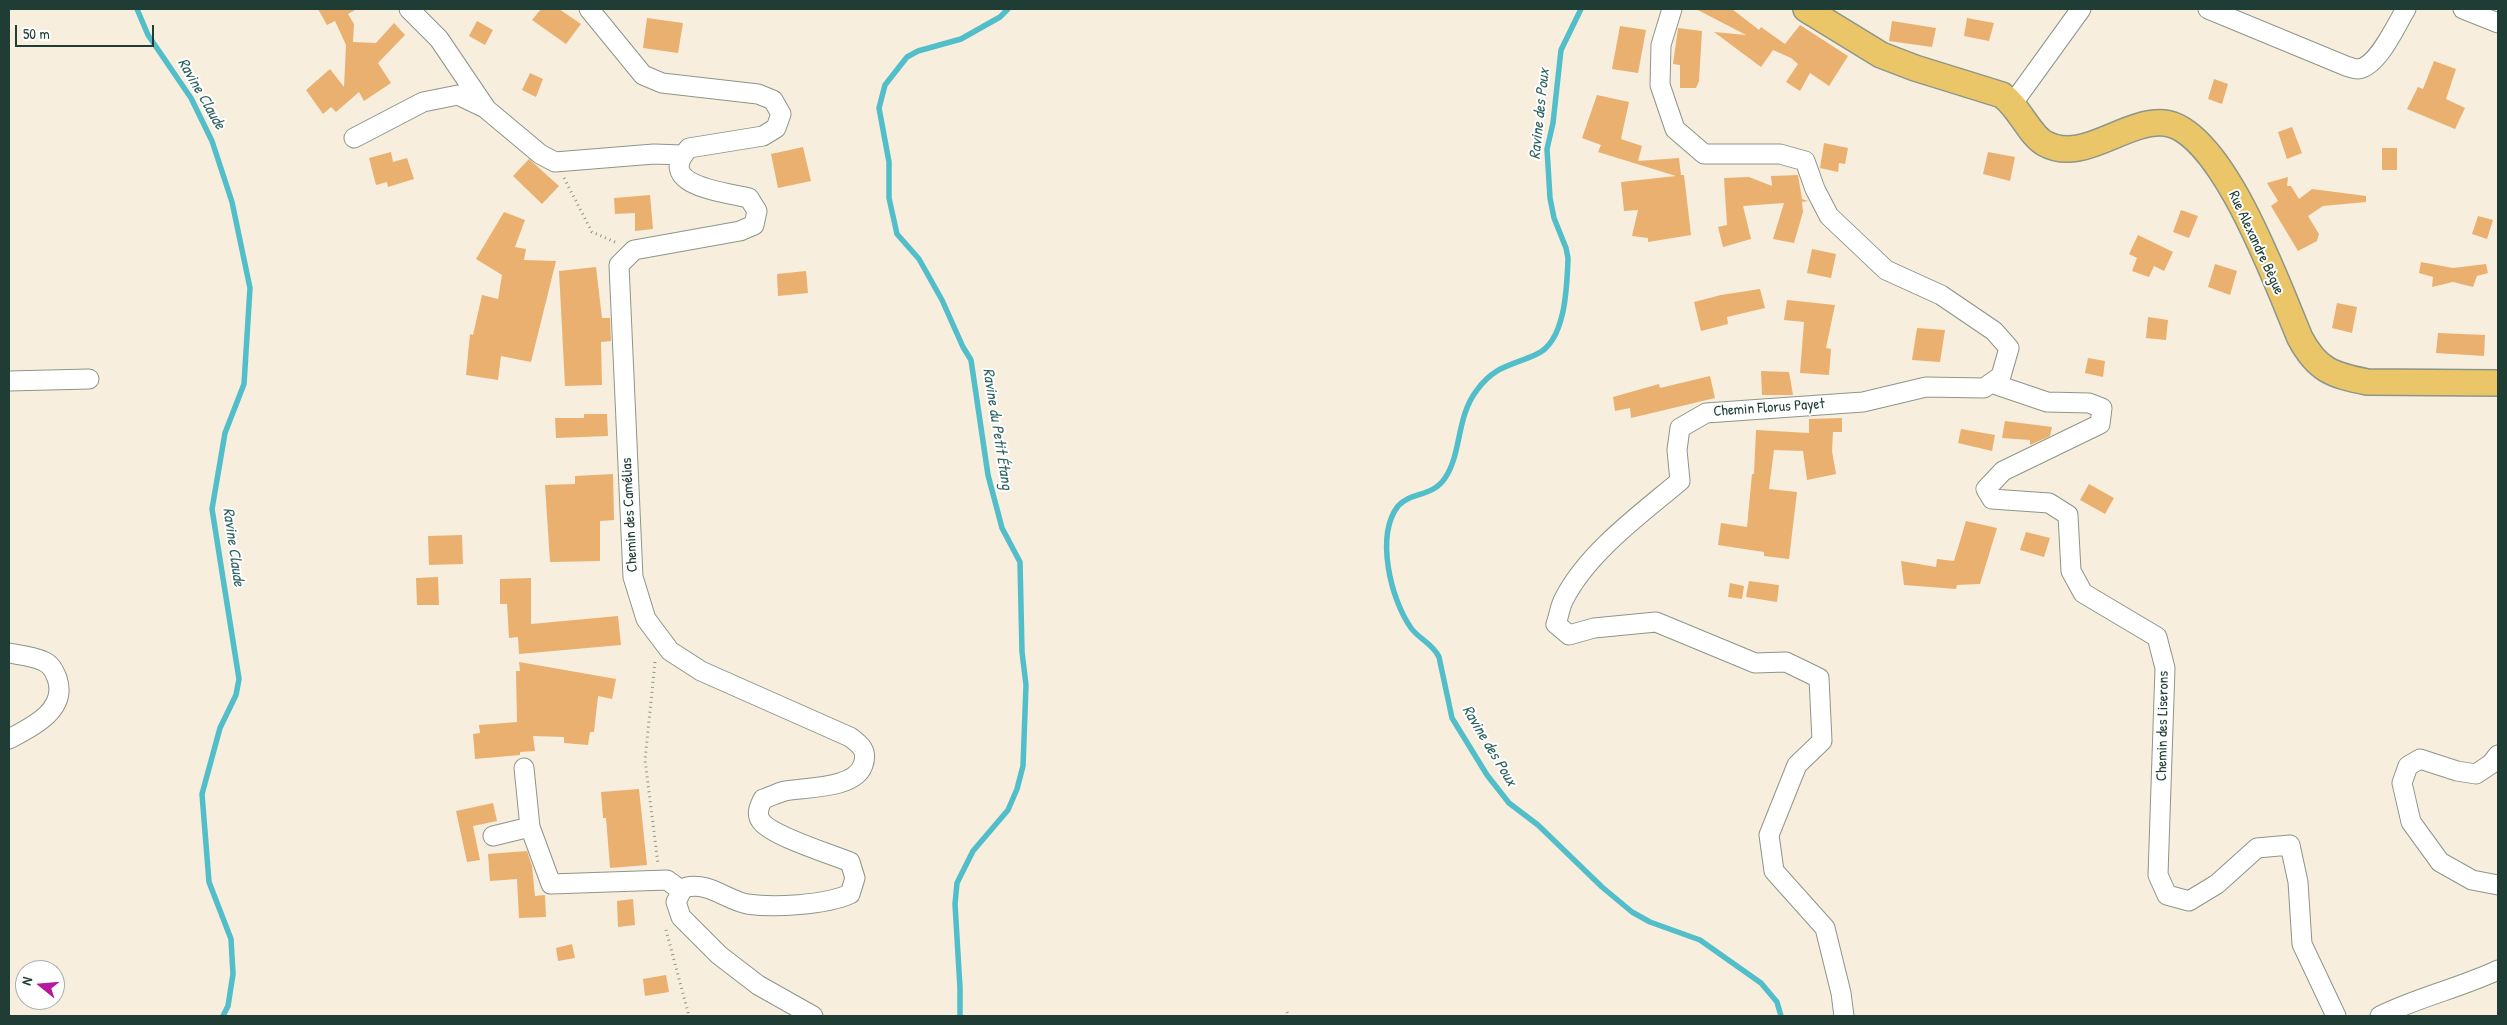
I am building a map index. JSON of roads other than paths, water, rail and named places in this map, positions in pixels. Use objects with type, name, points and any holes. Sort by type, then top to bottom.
[{"type":"main road","name":"Rue Alexandre Bègue","points":[[1806,9],[1881,54],[1915,68],[1988,90],[2013,103],[2042,142],[2061,149],[2081,147],[2145,126],[2164,123],[2180,129],[2196,140],[2208,153],[2240,201],[2300,338],[2310,356],[2327,370],[2346,378],[2367,382],[2498,383]]},
{"type":"street","points":[[409,9],[439,39],[485,108]]},
{"type":"street","points":[[354,138],[423,102],[458,95],[485,108],[540,154],[555,162],[654,154],[682,156],[689,148],[763,136],[776,128],[781,114],[773,100],[758,94],[662,83],[643,75],[589,9]]},
{"type":"street","points":[[1672,9],[1661,44],[1660,85],[1675,129],[1704,154],[1780,154],[1805,161],[1815,189],[1830,216],[1886,270],[1941,295],[1994,331],[2009,348],[2002,376],[1991,383]]},
{"type":"street","points":[[2013,103],[2081,9]]},
{"type":"street","points":[[2208,9],[2346,66],[2358,69],[2372,63],[2406,9]]},
{"type":"street","points":[[2464,9],[2498,23]]},
{"type":"street","name":"Chemin des Camélias","points":[[670,884],[706,888],[746,904],[783,904],[836,900],[850,894],[855,878],[850,862],[771,830],[760,820],[758,810],[763,800],[782,792],[846,782],[861,772],[866,757],[862,747],[850,736],[700,671],[670,650],[646,620],[633,577],[619,265],[634,250],[740,231],[754,225],[757,211],[749,198],[689,184],[681,174],[680,164],[682,156]]},
{"type":"street","points":[[9,381],[89,379]]},
{"type":"street","name":"Chemin Florus Payet","points":[[1844,1016],[1841,993],[1825,928],[1774,871],[1769,834],[1797,765],[1822,740],[1819,678],[1786,662],[1755,663],[1656,622],[1594,628],[1569,636],[1556,624],[1564,599],[1582,573],[1617,535],[1680,481],[1677,450],[1680,428],[1706,413],[1863,402],[1926,387],[1984,388],[1991,383]]},
{"type":"street","name":"Chemin des Liserons","points":[[1991,383],[2047,402],[2089,403],[2102,408],[2100,424],[2003,471],[1986,489],[1992,499],[2048,503],[2068,515],[2071,571],[2083,593],[2157,638],[2165,668],[2158,875],[2167,895],[2188,901],[2217,884],[2257,848],[2290,846],[2298,882],[2302,944],[2336,1016]]},
{"type":"street","points":[[9,653],[44,661],[54,670],[59,686],[57,702],[47,715],[36,725],[9,739]]},
{"type":"street","points":[[2498,755],[2491,764],[2476,774],[2420,759],[2408,766],[2402,783],[2411,822],[2440,862],[2472,880],[2498,885]]},
{"type":"street","points":[[524,768],[530,827],[551,884],[670,884],[681,917],[719,955],[758,985],[813,1016]]},
{"type":"street","points":[[493,836],[530,827]]},
{"type":"street","points":[[2380,1016],[2403,1004],[2477,980],[2498,970]]},
{"type":"waterway","name":"Ravine Claude","points":[[137,9],[148,35],[191,98],[212,141],[232,202],[250,288],[244,384],[225,433],[212,509],[239,679],[236,695],[220,728],[202,794],[209,882],[231,939],[233,974],[228,1006],[223,1016]]},
{"type":"waterway","name":"Ravine du Petit Étang","points":[[960,1016],[955,904],[957,883],[973,851],[1008,810],[1017,789],[1023,766],[1026,685],[1022,652],[1020,562],[1002,528],[988,475],[971,360],[963,347],[942,300],[919,259],[897,234],[889,198],[889,162],[879,108],[885,85],[907,57],[918,51],[961,39],[1000,17],[1008,9]]},
{"type":"waterway","name":"Ravine des Poux","points":[[1581,9],[1561,50],[1553,123],[1547,149],[1550,198],[1554,218],[1568,258],[1567,283],[1559,325],[1547,347],[1537,354],[1497,371],[1477,390],[1470,401],[1462,423],[1454,458],[1445,478],[1428,492],[1403,502],[1398,506],[1391,519],[1387,550],[1388,568],[1397,601],[1404,616],[1414,632],[1439,657],[1452,718],[1487,775],[1509,803],[1538,825],[1602,887],[1632,912],[1650,922],[1700,940],[1761,983],[1777,1002],[1781,1016]]}]
